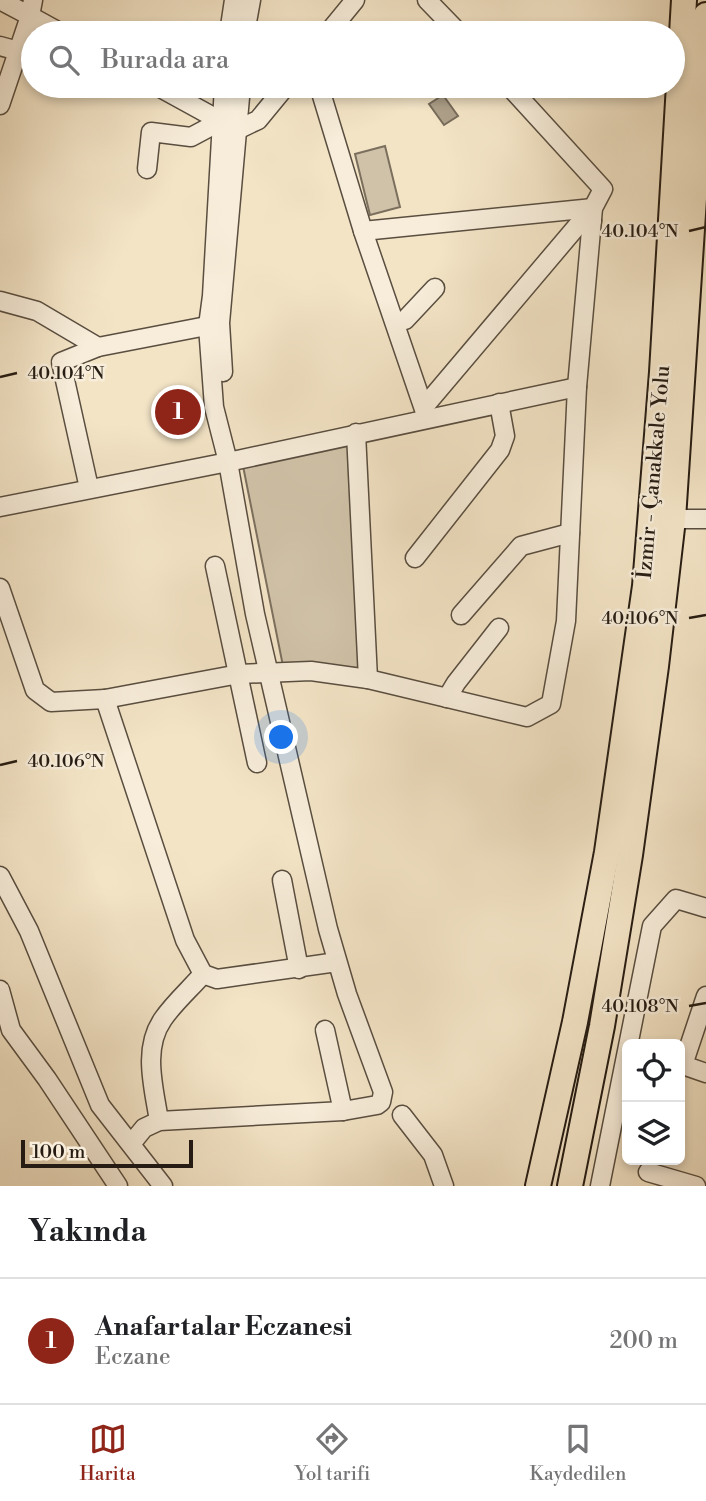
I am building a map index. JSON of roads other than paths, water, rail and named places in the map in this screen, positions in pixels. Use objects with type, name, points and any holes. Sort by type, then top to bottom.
[{"type":"highway","name":"İzmir - Çanakkale Yolu","points":[[682,21],[683,0]]},
{"type":"highway","name":"İzmir - Çanakkale Yolu","points":[[570,1186],[602,1026],[630,855],[656,666],[673,519],[706,15]]},
{"type":"highway","name":"İzmir - Çanakkale Yolu","points":[[538,1186],[575,1022],[607,852],[645,586],[662,372],[678,98]]},
{"type":"street","points":[[0,0],[32,8],[47,21]]},
{"type":"street","points":[[231,21],[234,0]]},
{"type":"street","points":[[247,21],[251,0]]},
{"type":"street","points":[[338,21],[355,0]]},
{"type":"street","points":[[427,0],[447,21]]},
{"type":"street","points":[[0,105],[21,42]]},
{"type":"street","points":[[0,46],[18,51]]},
{"type":"street","points":[[179,98],[237,130]]},
{"type":"street","points":[[131,1144],[144,1128],[159,1121],[343,1111],[377,1105],[381,1102],[383,1093],[337,962],[255,614],[225,444],[214,407],[212,296],[223,98]]},
{"type":"street","points":[[214,325],[240,98]]},
{"type":"street","points":[[237,130],[258,120],[276,98]]},
{"type":"street","points":[[323,98],[363,231],[426,412]]},
{"type":"street","points":[[0,588],[35,690],[51,702],[104,699],[239,674],[311,671],[368,679],[527,717],[551,704],[566,621],[577,387],[592,214],[603,189],[520,98]]},
{"type":"street","points":[[148,169],[151,132],[191,137],[221,121]]},
{"type":"street","points":[[363,231],[592,214]]},
{"type":"street","points":[[426,412],[578,225],[592,214]]},
{"type":"street","points":[[395,323],[405,320],[435,288]]},
{"type":"street","points":[[0,301],[37,311],[98,347]]},
{"type":"street","points":[[89,488],[61,362],[98,347],[214,325]]},
{"type":"street","points":[[0,507],[228,462],[356,433],[426,412],[499,403],[577,387]]},
{"type":"street","points":[[415,558],[503,446],[505,432],[499,403]]},
{"type":"street","points":[[356,433],[368,679]]},
{"type":"street","points":[[673,519],[706,519]]},
{"type":"street","points":[[461,615],[521,546],[570,533]]},
{"type":"street","points":[[215,566],[257,763]]},
{"type":"street","points":[[447,698],[499,628]]},
{"type":"street","points":[[104,699],[186,940],[203,974],[217,979],[337,962]]},
{"type":"street","points":[[0,876],[29,931],[100,1105],[163,1186]]},
{"type":"street","points":[[282,880],[299,969]]},
{"type":"street","points":[[628,1039],[652,926],[676,899],[706,908]]},
{"type":"street","points":[[159,1121],[151,1063],[153,1040],[164,1017],[203,974]]},
{"type":"street","points":[[0,990],[11,1030],[118,1186]]},
{"type":"street","points":[[685,1054],[706,996]]},
{"type":"street","points":[[325,1030],[343,1111]]},
{"type":"street","points":[[685,1066],[706,1073]]},
{"type":"street","points":[[600,1186],[622,1072]]},
{"type":"street","points":[[402,1115],[433,1155],[444,1186]]},
{"type":"street","points":[[648,1172],[696,1186]]},
{"type":"place","name":"Anafartalar Eczanesi","points":[[178,412]]}]
